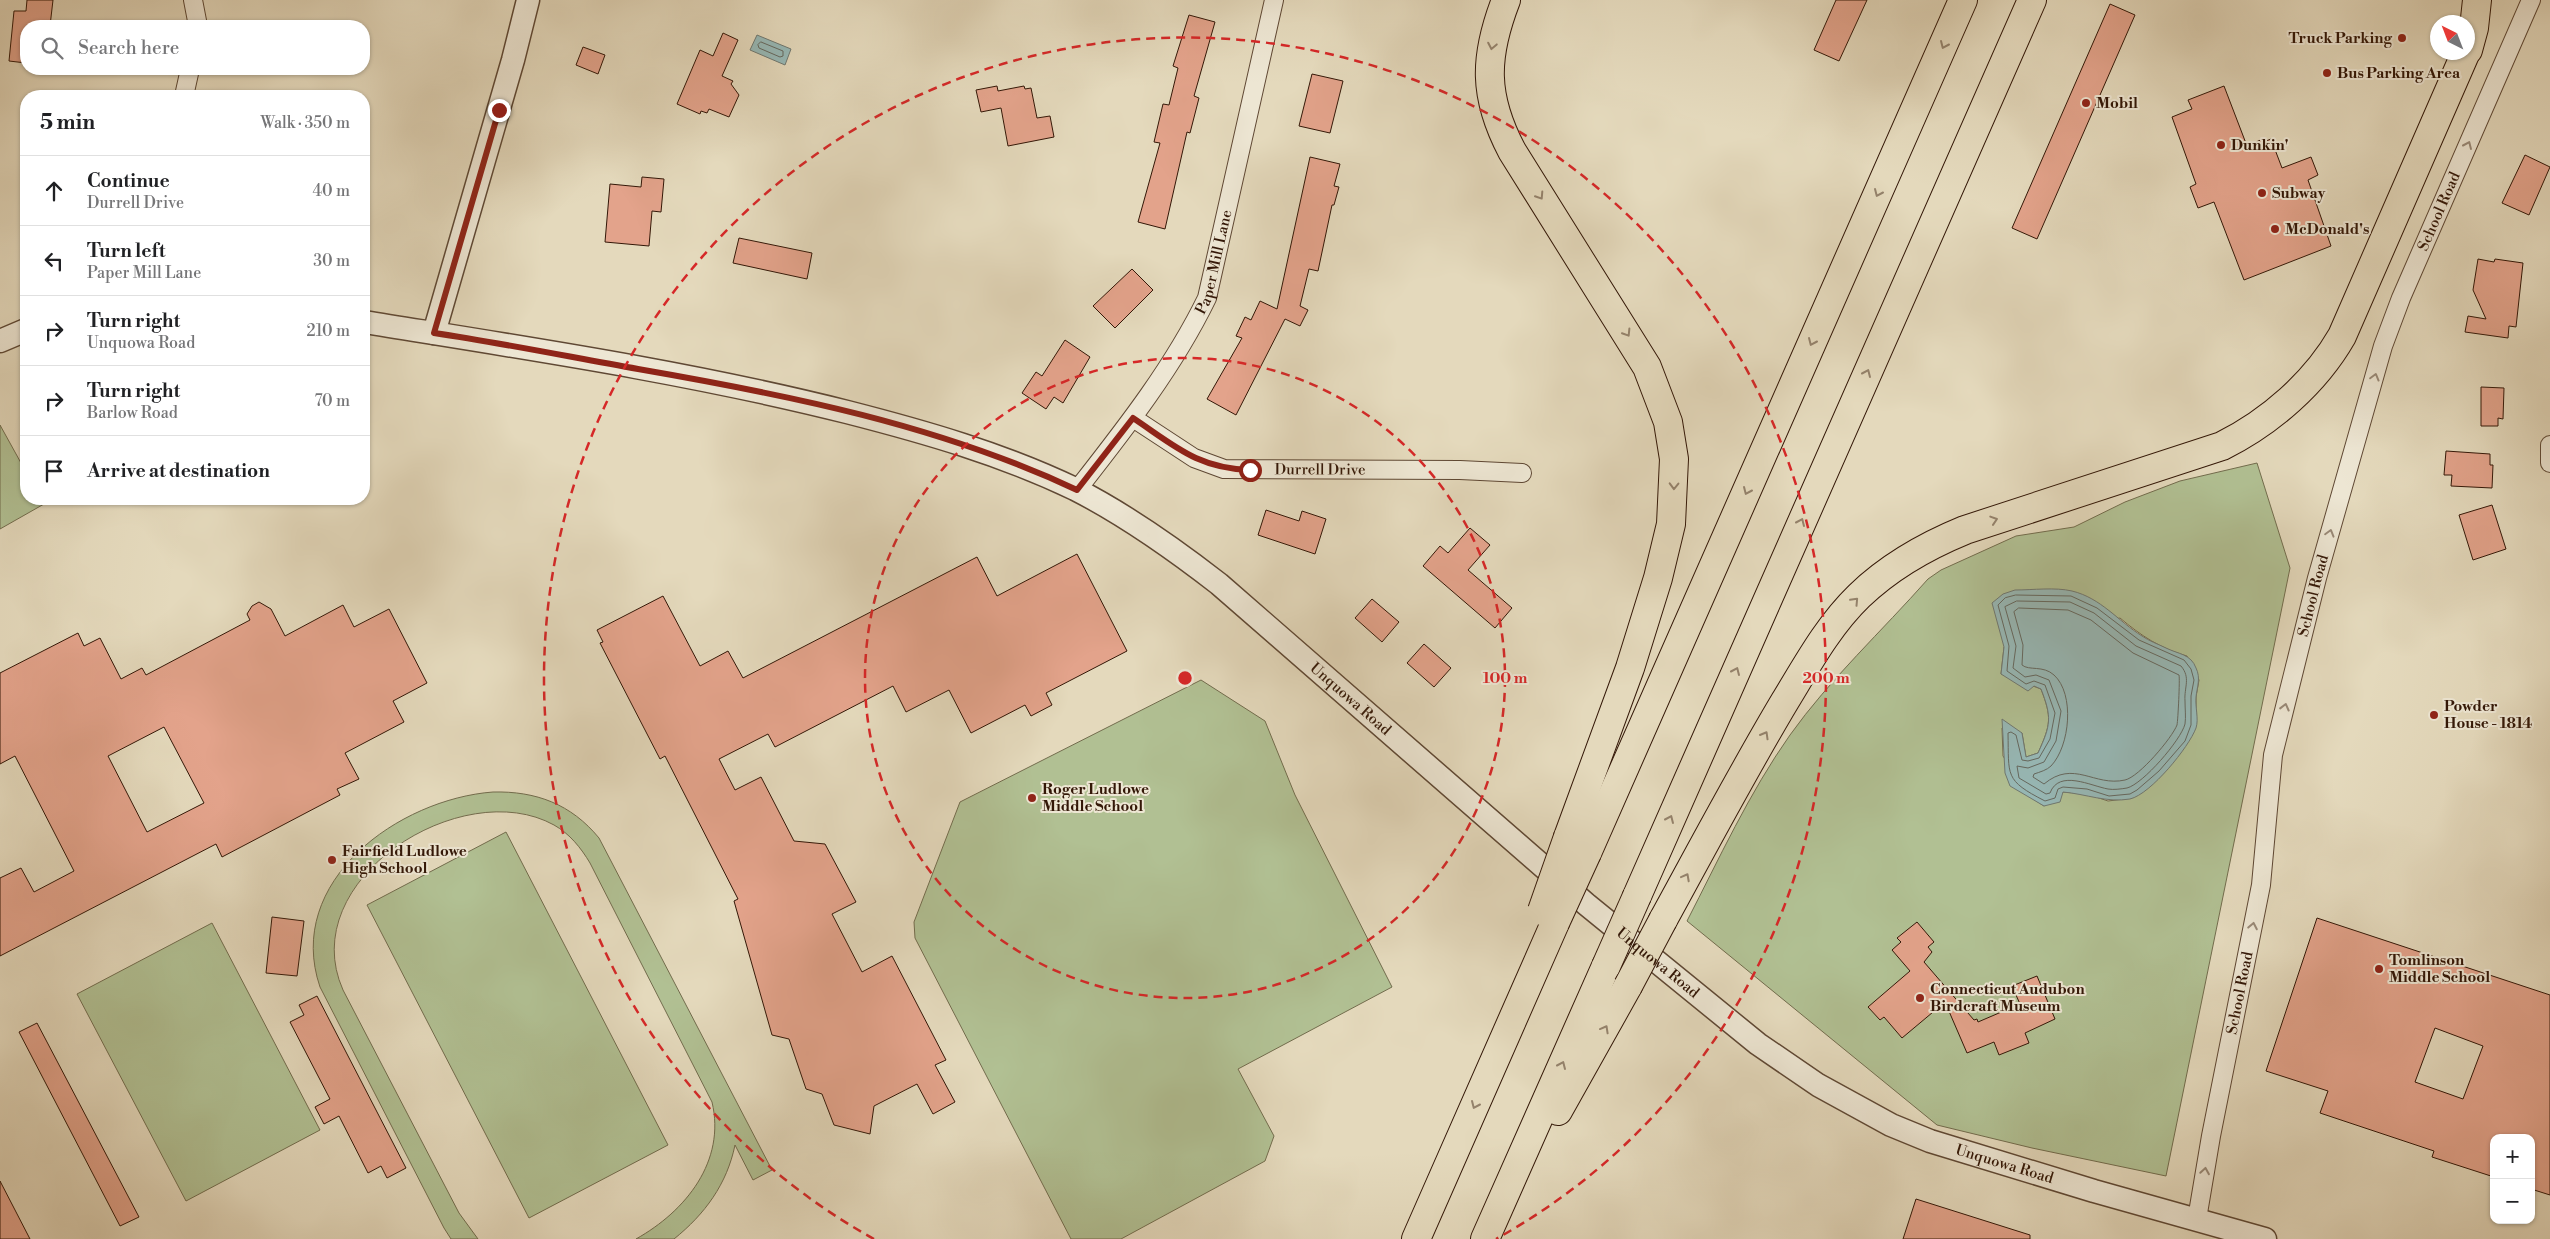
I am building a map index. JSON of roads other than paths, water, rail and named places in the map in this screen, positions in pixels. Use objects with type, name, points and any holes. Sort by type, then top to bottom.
[{"type":"highway","points":[[1506,0],[1491,44],[1488,68],[1494,113],[1502,133],[1519,163],[1647,367],[1668,422],[1674,459],[1671,524],[1658,578],[1577,845]]},
{"type":"highway","points":[[1414,1239],[1495,1060],[1577,845],[1963,0]]},
{"type":"highway","points":[[1485,1238],[2032,0]]},
{"type":"highway","points":[[2475,19],[2477,0]]},
{"type":"highway","points":[[1485,1238],[1628,986],[1745,771],[1823,640],[1859,596],[1883,575],[1928,546],[1965,530],[2222,446],[2260,423],[2317,373],[2331,356],[2342,336],[2463,60]]},
{"type":"street","points":[[192,0],[197,20]]},
{"type":"street","points":[[434,333],[514,60],[528,0]]},
{"type":"street","name":"Paper Mill Lane","points":[[1077,490],[1133,418],[1196,321],[1207,298],[1274,0]]},
{"type":"street","name":"School Road","points":[[2197,1219],[2211,1136],[2261,885],[2273,755],[2317,578],[2383,346],[2401,298],[2531,0]]},
{"type":"street","points":[[185,90],[189,75]]},
{"type":"street","name":"Unquowa Road","points":[[370,323],[761,390],[926,432],[1011,461],[1077,490],[1155,538],[1219,584],[1586,904],[1778,1059],[1854,1106],[1930,1141],[2265,1239]]},
{"type":"street","points":[[0,341],[20,333]]},
{"type":"street","name":"Durrell Drive","points":[[1133,418],[1194,458],[1224,469],[1460,470],[1522,473]]},
{"type":"street","points":[[2550,445],[2550,463]]},
{"type":"water","points":[[757,35],[791,49],[785,65],[750,50]]},
{"type":"water","points":[[2058,589],[2082,594],[2101,604],[2145,638],[2184,655],[2194,663],[2198,679],[2196,728],[2186,746],[2168,769],[2139,795],[2130,799],[2113,800],[2063,792],[2060,802],[2044,806],[2010,786],[2005,773],[2002,719],[2022,733],[2026,757],[2038,753],[2048,728],[2047,707],[2041,689],[2034,686],[2028,691],[2001,674],[2004,647],[1992,603],[2003,594],[2015,590]]},
{"type":"place","name":"Truck Parking","points":[[2402,38]]},
{"type":"place","name":"Bus Parking Area","points":[[2327,73]]},
{"type":"place","name":"Mobil","points":[[2086,103]]},
{"type":"place","name":"Dunkin'","points":[[2221,145]]},
{"type":"place","name":"Subway","points":[[2262,193]]},
{"type":"place","name":"McDonald's","points":[[2275,229]]},
{"type":"place","name":"Powder House - 1814","points":[[2434,715]]},
{"type":"place","name":"Roger Ludlowe Middle School","points":[[1032,798]]},
{"type":"place","name":"Fairfield Ludlowe High School","points":[[332,860]]},
{"type":"place","name":"Tomlinson Middle School","points":[[2379,969]]},
{"type":"place","name":"Connecticut Audubon Birdcraft Museum","points":[[1920,998]]}]
